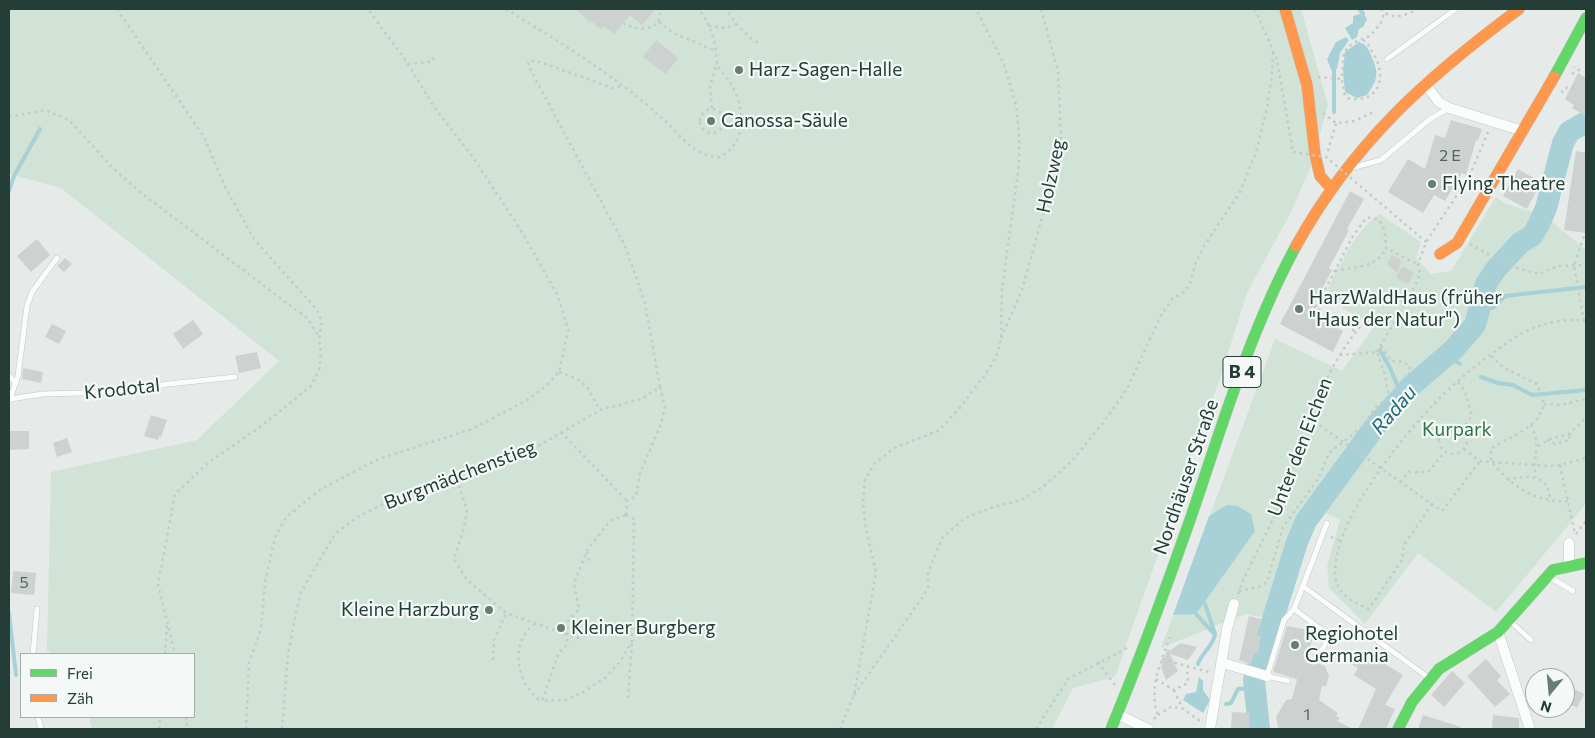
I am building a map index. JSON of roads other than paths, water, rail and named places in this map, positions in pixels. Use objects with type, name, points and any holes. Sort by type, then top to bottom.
[{"type":"main road","points":[[1285,9],[1306,85],[1315,154],[1320,176],[1331,188]]},
{"type":"main road","name":"Nordhäuser Straße","points":[[1112,729],[1147,640],[1259,329],[1303,234],[1344,170],[1392,114],[1458,55],[1519,9]]},
{"type":"main road","points":[[1440,254],[1457,244],[1586,18]]},
{"type":"main road","points":[[1398,729],[1412,702],[1429,679],[1454,659],[1475,648],[1498,632],[1510,621],[1556,568],[1586,562]]},
{"type":"street","points":[[1425,84],[1439,102],[1449,108],[1523,131]]},
{"type":"street","points":[[1569,565],[1572,538]]},
{"type":"street","points":[[1210,728],[1223,663],[1227,629],[1234,604]]},
{"type":"street","points":[[1498,632],[1530,729]]},
{"type":"street","points":[[1223,663],[1267,676]]},
{"type":"street","points":[[1117,714],[1147,728]]},
{"type":"lane","points":[[1387,59],[1456,9]]},
{"type":"lane","points":[[1344,170],[1381,160],[1430,120],[1449,108]]},
{"type":"lane","name":"Krodotal","points":[[9,400],[16,383],[29,299],[57,258]]},
{"type":"lane","points":[[9,376],[16,383]]},
{"type":"lane","name":"Krodotal","points":[[9,400],[43,394],[123,392],[168,384],[235,377]]},
{"type":"lane","points":[[1288,681],[1267,676],[1284,620],[1294,609],[1304,587],[1327,523]]},
{"type":"lane","points":[[1548,576],[1573,591]]},
{"type":"lane","points":[[1304,587],[1429,679]]},
{"type":"lane","points":[[34,653],[37,609]]},
{"type":"lane","points":[[1294,609],[1330,636],[1320,653]]},
{"type":"lane","points":[[1510,621],[1531,640]]},
{"type":"water","points":[[1363,13],[1367,19],[1363,27],[1359,29],[1357,37],[1352,40],[1345,28],[1353,23],[1353,16]]},
{"type":"water","points":[[1346,37],[1349,40],[1340,53],[1337,69],[1331,70],[1327,59],[1336,42]]},
{"type":"water","points":[[1359,42],[1368,49],[1375,65],[1376,79],[1367,95],[1357,98],[1345,92],[1343,70],[1345,52]]},
{"type":"water","points":[[1227,505],[1237,506],[1251,514],[1255,531],[1196,614],[1173,615],[1209,516]]},
{"type":"water","points":[[1199,677],[1203,681],[1203,690],[1210,700],[1203,713],[1183,700],[1186,694],[1196,692]]},
{"type":"waterway","points":[[1359,9],[1363,13],[1362,17]]},
{"type":"waterway","points":[[1334,69],[1334,112]]},
{"type":"waterway","name":"Radau","points":[[1259,729],[1254,680],[1297,542],[1306,521],[1374,428],[1412,385],[1453,350],[1475,325],[1486,284],[1496,269],[1520,243],[1532,236],[1539,224],[1546,208],[1563,143],[1569,132],[1586,122]]},
{"type":"waterway","points":[[9,191],[14,176],[40,129]]},
{"type":"waterway","points":[[1479,305],[1493,308],[1505,296],[1586,287]]},
{"type":"waterway","points":[[1380,350],[1402,396]]},
{"type":"waterway","points":[[1447,356],[1460,364]]},
{"type":"waterway","points":[[1481,377],[1498,383],[1513,385],[1532,395],[1586,390]]},
{"type":"waterway","points":[[1205,604],[1215,634]]},
{"type":"waterway","points":[[9,613],[16,675]]},
{"type":"waterway","points":[[1196,614],[1215,635],[1198,664]]},
{"type":"waterway","points":[[1226,704],[1231,703],[1238,689],[1255,688]]},
{"type":"place","name":"Harz-Sagen-Halle","points":[[739,70]]},
{"type":"place","name":"Canossa-Säule","points":[[711,121]]},
{"type":"place","name":"Flying Theatre","points":[[1432,184]]},
{"type":"place","name":"HarzWaldHaus (früher \"Haus der Natur\")","points":[[1299,309]]},
{"type":"place","name":"Kleine Harzburg","points":[[489,610]]},
{"type":"place","name":"Kleiner Burgberg","points":[[561,628]]},
{"type":"place","name":"Regiohotel Germania","points":[[1295,645]]},
{"type":"park label","name":"Kurpark","points":[[1457,430]]}]
